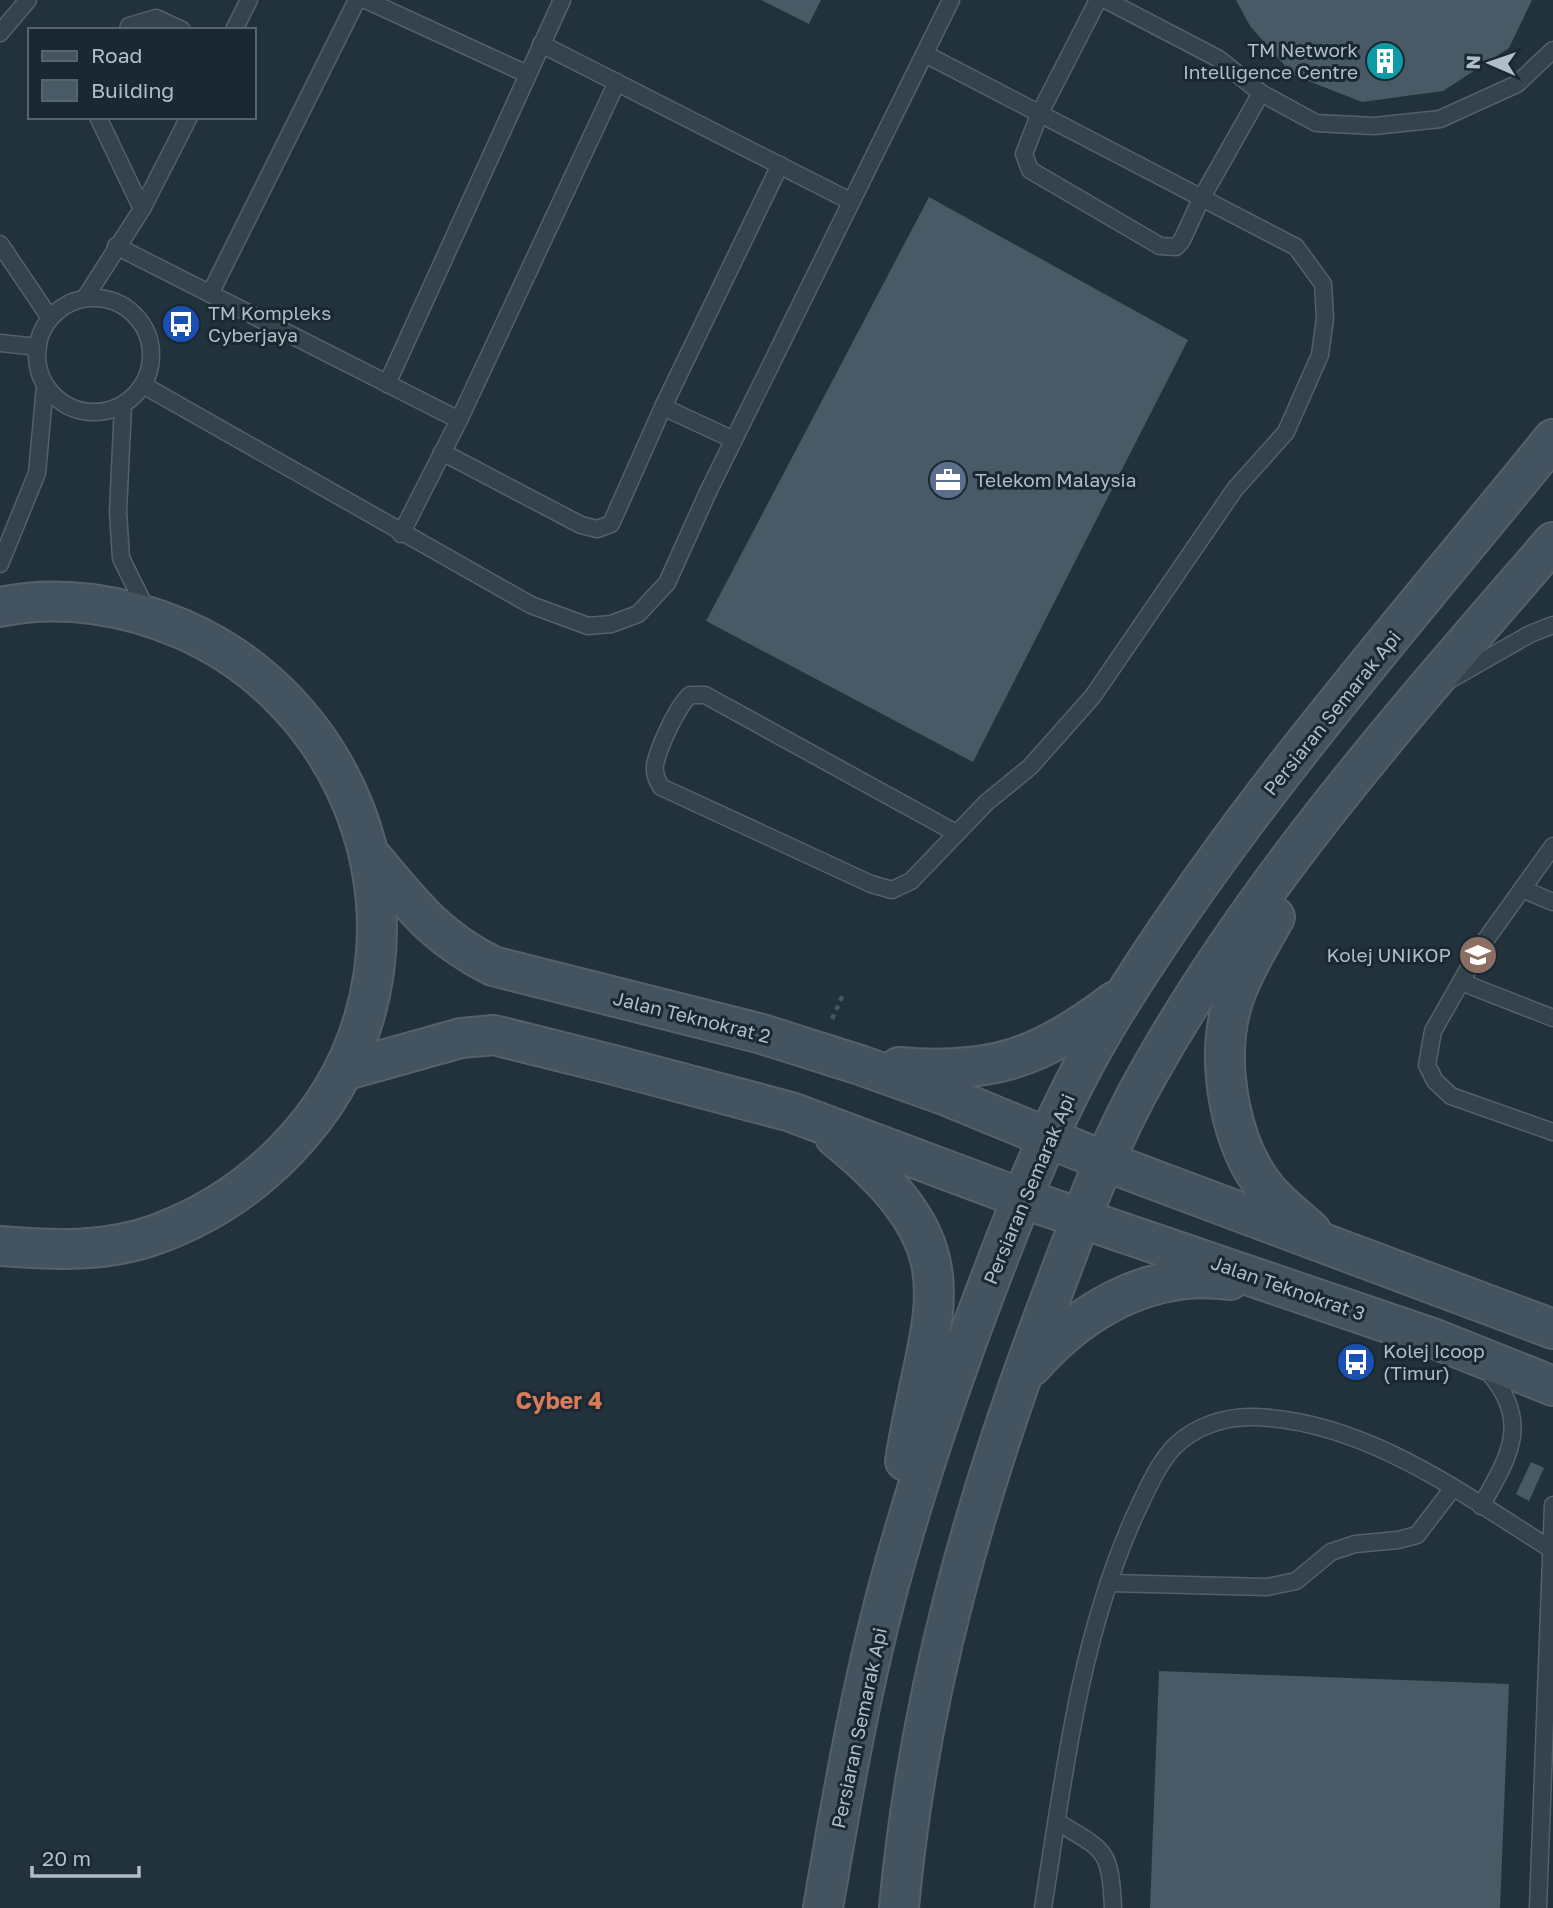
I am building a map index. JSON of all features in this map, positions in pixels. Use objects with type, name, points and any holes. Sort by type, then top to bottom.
[{"type":"main road","name":"Persiaran Semarak Api","points":[[823,1908],[842,1796],[894,1571],[938,1423],[1021,1198],[1047,1137],[1083,1068],[1129,990],[1212,866],[1282,774],[1553,439]]},
{"type":"main road","points":[[899,1908],[920,1749],[944,1636],[973,1529],[1018,1383],[1104,1161],[1149,1072],[1211,972],[1344,789],[1553,541]]},
{"type":"main road","points":[[0,607],[20,602],[86,602],[149,615],[212,642],[267,681],[304,721],[348,790],[370,855],[377,939],[365,1017],[343,1071],[296,1142],[232,1198],[155,1235],[72,1251],[0,1246]]},
{"type":"main road","points":[[1325,1244],[1267,1190],[1252,1164],[1229,1103],[1224,1045],[1231,1008],[1245,972],[1344,789]]},
{"type":"main road","name":"Jalan Teknokrat 2","points":[[370,855],[432,928],[460,949],[493,966],[762,1034],[947,1096],[1047,1137]]},
{"type":"main road","points":[[845,1060],[925,1070],[965,1068],[1015,1060],[1079,1027],[1129,990]]},
{"type":"main road","points":[[343,1071],[461,1038],[494,1035],[720,1093],[816,1121],[1021,1198]]},
{"type":"main road","points":[[816,1121],[890,1187],[914,1220],[928,1247],[936,1281],[933,1331],[911,1424],[894,1571]]},
{"type":"main road","points":[[1047,1137],[1104,1161],[1553,1329]]},
{"type":"main road","name":"Jalan Teknokrat 3","points":[[1021,1198],[1284,1287],[1473,1354],[1553,1386]]},
{"type":"main road","points":[[1018,1383],[1065,1331],[1092,1311],[1125,1295],[1164,1282],[1200,1276],[1284,1287]]},
{"type":"lane","points":[[0,33],[28,0]]},
{"type":"lane","points":[[235,28],[249,0]]},
{"type":"lane","points":[[210,294],[357,0]]},
{"type":"lane","points":[[366,0],[527,74]]},
{"type":"lane","points":[[387,384],[562,0]]},
{"type":"lane","points":[[143,385],[401,534],[531,605],[588,626],[611,624],[638,614],[667,583],[850,201],[951,0]]},
{"type":"lane","points":[[1098,0],[1026,142],[1024,154],[1030,170],[1160,246],[1176,247],[1182,240],[1201,199],[1261,93]]},
{"type":"lane","points":[[1105,0],[1219,59],[1261,93],[1316,123],[1374,126],[1440,119],[1517,84],[1553,50]]},
{"type":"lane","points":[[128,28],[156,18],[178,28]]},
{"type":"lane","points":[[541,44],[850,201]]},
{"type":"lane","points":[[925,54],[1296,247],[1323,284],[1325,318],[1320,355],[1286,432],[1235,489],[1093,696],[1030,767],[956,833],[911,881],[892,890],[871,884],[661,787],[655,775],[656,764],[681,704],[690,695],[705,695],[956,833]]},
{"type":"lane","points":[[401,534],[459,420],[617,82]]},
{"type":"lane","points":[[99,119],[142,209]]},
{"type":"lane","points":[[85,298],[142,209],[188,119]]},
{"type":"lane","points":[[442,452],[527,499],[597,529],[611,524],[663,407],[780,165]]},
{"type":"lane","points":[[0,244],[50,318]]},
{"type":"lane","points":[[116,246],[459,420]]},
{"type":"lane","points":[[85,298],[111,300],[133,313],[148,335],[151,361],[143,385],[123,405],[102,413],[81,412],[60,402],[45,386],[38,367],[38,347],[50,318],[72,302],[85,298]]},
{"type":"lane","points":[[0,343],[38,347]]},
{"type":"lane","points":[[0,564],[37,473],[45,386]]},
{"type":"lane","points":[[123,405],[118,512],[121,558],[149,615]]},
{"type":"lane","points":[[663,407],[734,440]]},
{"type":"lane","points":[[1413,704],[1482,659],[1553,625]]},
{"type":"lane","points":[[1553,846],[1482,945],[1433,1031],[1427,1065],[1435,1081],[1451,1096],[1553,1132]]},
{"type":"lane","points":[[1522,890],[1553,902]]},
{"type":"lane","points":[[1461,982],[1553,1018]]},
{"type":"lane","points":[[1473,1354],[1499,1384],[1511,1407],[1514,1429],[1502,1470],[1481,1506]]},
{"type":"lane","points":[[1044,1908],[1065,1763],[1091,1636],[1147,1489],[1172,1449],[1194,1431],[1222,1420],[1254,1417],[1348,1434],[1422,1469],[1551,1549]]},
{"type":"lane","points":[[1109,1583],[1267,1587],[1296,1581],[1331,1552],[1355,1544],[1398,1540],[1417,1535],[1453,1488]]},
{"type":"lane","points":[[1538,1908],[1553,1505]]},
{"type":"lane","points":[[1057,1822],[1094,1844],[1105,1856],[1111,1868],[1113,1908]]},
{"type":"building","points":[[761,0],[821,0],[809,24]]},
{"type":"building","name":"TM Network Intelligence Centre","points":[[1236,0],[1532,0],[1509,48],[1443,91],[1362,102],[1293,75],[1250,26]]},
{"type":"building","name":"Telekom Malaysia","points":[[929,197],[1188,340],[973,762],[706,621]]},
{"type":"building","points":[[1531,1462],[1544,1468],[1529,1501],[1516,1494]]},
{"type":"building","points":[[1159,1671],[1509,1684],[1500,1908],[1150,1908]]},
{"type":"place","name":"TM Network Intelligence Centre","points":[[1385,61]]},
{"type":"place","name":"TM Kompleks Cyberjaya","points":[[181,324]]},
{"type":"place","name":"Telekom Malaysia","points":[[948,480]]},
{"type":"place","name":"Kolej UNIKOP","points":[[1478,955]]},
{"type":"place","name":"Kolej Icoop (Timur)","points":[[1356,1362]]},
{"type":"district","name":"Cyber 4","points":[[559,1401]]}]
